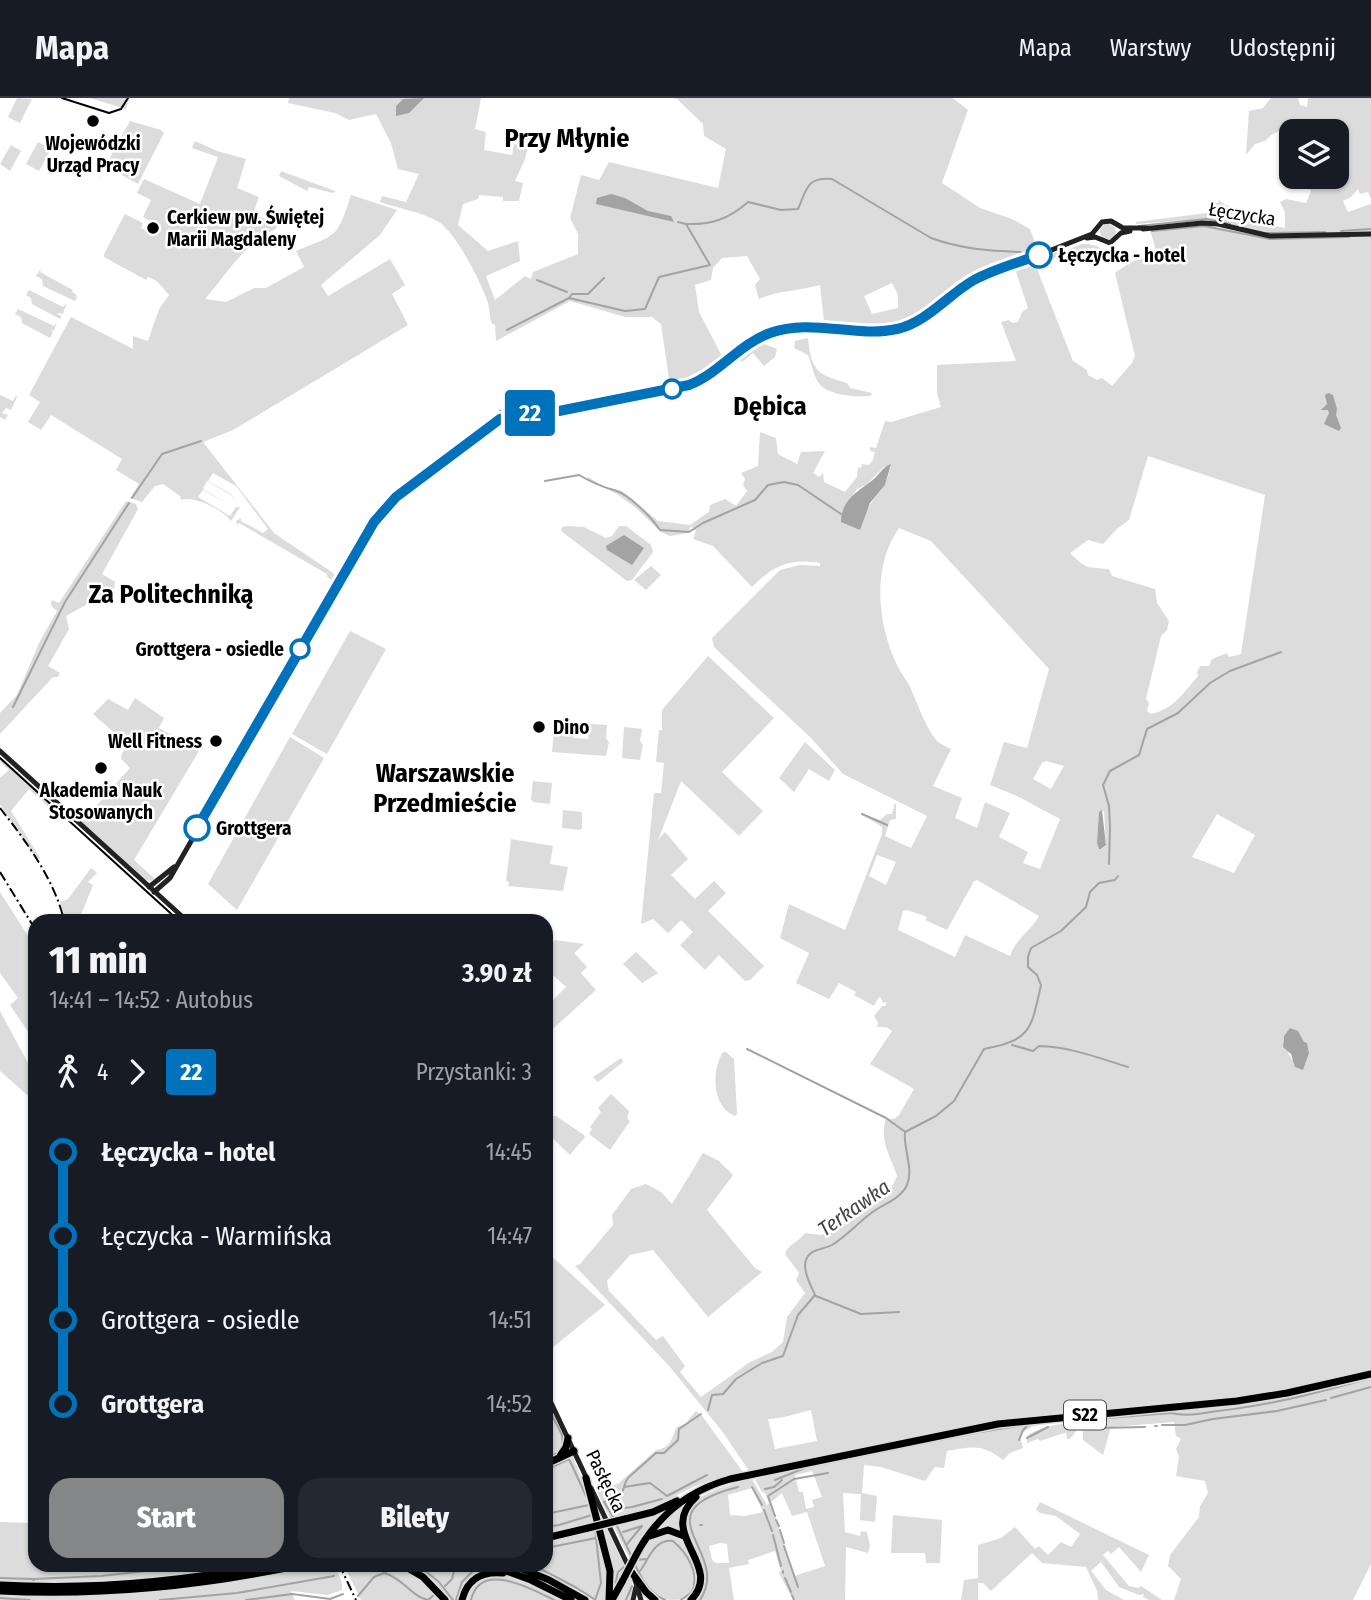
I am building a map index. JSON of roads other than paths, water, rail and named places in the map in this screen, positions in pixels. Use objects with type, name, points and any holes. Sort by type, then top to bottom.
[{"type":"highway","name":"S22","points":[[553,1536],[653,1512],[704,1489],[738,1478],[998,1424],[1237,1401],[1371,1374]]},
{"type":"highway","points":[[557,1458],[564,1451],[568,1438]]},
{"type":"highway","points":[[553,1460],[574,1451]]},
{"type":"highway","points":[[586,1478],[610,1571],[611,1600]]},
{"type":"highway","points":[[691,1600],[699,1589],[701,1573],[684,1536],[682,1519],[684,1510],[704,1489]]},
{"type":"highway","name":"S22","points":[[611,1600],[644,1541],[665,1515],[691,1496]]},
{"type":"highway","points":[[644,1541],[666,1530],[684,1536]]},
{"type":"highway","points":[[630,1570],[655,1600]]},
{"type":"highway","points":[[0,1585],[141,1583],[224,1572]]},
{"type":"highway","points":[[0,1591],[99,1592],[163,1587],[264,1572]]},
{"type":"highway","points":[[415,1572],[445,1600]]},
{"type":"highway","points":[[462,1600],[470,1583],[483,1574],[498,1572],[531,1580]]},
{"type":"highway","points":[[509,1572],[571,1600]]},
{"type":"highway","points":[[530,1572],[550,1580],[584,1600]]},
{"type":"main road","name":"Łęczycka","points":[[461,446],[510,415],[545,413],[694,383],[709,375],[748,343],[781,330],[799,326],[875,330],[902,328],[973,281],[1094,233],[1105,221],[1111,221],[1123,228],[1202,223],[1270,236],[1371,234]]},
{"type":"main road","name":"Łęczycka","points":[[1073,241],[1095,237],[1110,243],[1121,233],[1146,228]]},
{"type":"main road","name":"Łęczycka","points":[[506,406],[511,401],[545,407],[577,406]]},
{"type":"main road","points":[[516,402],[518,413]]},
{"type":"main road","points":[[154,892],[168,881],[374,522],[396,497],[461,446],[506,406],[510,415]]},
{"type":"main road","points":[[0,751],[179,914]]},
{"type":"main road","points":[[149,887],[176,864]]},
{"type":"main road","name":"Pasłęcka","points":[[553,1407],[630,1570],[641,1600]]},
{"type":"main road","points":[[633,1600],[636,1584]]},
{"type":"waterway","points":[[686,224],[719,220],[748,202],[781,210],[798,209],[812,182],[832,179],[931,238],[976,249],[1021,252]]},
{"type":"waterway","points":[[1139,226],[1206,219],[1230,224]]},
{"type":"waterway","points":[[507,330],[569,298],[625,311],[645,309],[659,277],[710,265],[686,224],[678,222]]},
{"type":"waterway","points":[[1152,231],[1204,226],[1270,239],[1349,237]]},
{"type":"waterway","points":[[1341,231],[1371,229]]},
{"type":"waterway","points":[[1266,233],[1325,232]]},
{"type":"waterway","points":[[569,298],[572,294],[588,294],[604,278]]},
{"type":"waterway","points":[[537,280],[567,292]]},
{"type":"waterway","points":[[943,305],[975,284]]},
{"type":"waterway","points":[[904,330],[938,309]]},
{"type":"waterway","points":[[853,333],[886,333]]},
{"type":"waterway","points":[[132,498],[162,454],[201,441]]},
{"type":"waterway","points":[[545,481],[579,475],[620,492],[640,507],[660,530],[689,532],[755,500],[768,485],[784,482],[798,485],[841,514]]},
{"type":"waterway","points":[[13,707],[65,602],[129,503]]},
{"type":"waterway","name":"Terkawka","points":[[1109,864],[1109,806],[1103,785],[1110,771],[1139,755],[1147,729],[1178,713],[1210,683],[1230,671],[1281,652]]},
{"type":"waterway","points":[[862,814],[887,825]]},
{"type":"waterway","name":"Terkawka","points":[[708,1410],[712,1395],[723,1394],[736,1379],[762,1363],[783,1356],[798,1315],[815,1295],[805,1268],[808,1256],[837,1241],[904,1190],[909,1179],[905,1132],[936,1116],[954,1101],[984,1049],[1011,1042],[1026,1030],[1031,1023],[1041,985],[1037,975],[1028,967],[1031,948],[1061,931],[1086,907],[1090,892],[1099,883],[1115,880],[1118,876]]},
{"type":"waterway","points":[[1012,1045],[1033,1051],[1039,1046],[1063,1048],[1128,1067]]},
{"type":"waterway","points":[[747,1049],[886,1118],[904,1131]]},
{"type":"waterway","points":[[816,1296],[861,1314],[899,1312]]},
{"type":"waterway","points":[[1080,1420],[1171,1413],[1183,1415],[1238,1408],[1296,1398],[1371,1378]]},
{"type":"waterway","points":[[1331,1398],[1371,1387]]},
{"type":"waterway","points":[[1162,1425],[1185,1425],[1277,1411],[1326,1400]]},
{"type":"waterway","name":"Terkawka","points":[[609,1510],[604,1502],[621,1496],[629,1477],[656,1453],[664,1453],[678,1440],[679,1429],[701,1414]]},
{"type":"waterway","points":[[553,1417],[562,1435],[563,1446]]},
{"type":"waterway","points":[[1019,1440],[1029,1424]]},
{"type":"waterway","points":[[775,1480],[807,1467],[1025,1425]]},
{"type":"waterway","points":[[1075,1425],[1093,1428]]},
{"type":"waterway","points":[[1027,1438],[1048,1427]]},
{"type":"waterway","points":[[1098,1428],[1145,1427]]},
{"type":"waterway","points":[[553,1455],[558,1453]]},
{"type":"waterway","points":[[553,1467],[569,1459],[586,1496]]},
{"type":"waterway","points":[[775,1516],[768,1496],[794,1479],[828,1473]]},
{"type":"waterway","points":[[624,1487],[650,1483],[667,1496],[707,1475]]},
{"type":"waterway","points":[[765,1489],[774,1487],[782,1480]]},
{"type":"waterway","points":[[700,1600],[707,1582],[706,1565],[693,1535],[690,1521],[694,1509],[708,1497],[738,1487]]},
{"type":"waterway","points":[[752,1487],[762,1505]]},
{"type":"waterway","points":[[614,1519],[609,1510],[662,1499]]},
{"type":"waterway","name":"Terkawka","points":[[553,1513],[589,1505]]},
{"type":"waterway","points":[[764,1510],[772,1531]]},
{"type":"waterway","points":[[553,1526],[592,1515]]},
{"type":"waterway","points":[[776,1520],[779,1526]]},
{"type":"waterway","points":[[616,1524],[632,1557]]},
{"type":"waterway","points":[[623,1532],[642,1526],[627,1544]]},
{"type":"waterway","points":[[595,1528],[601,1583],[595,1600]]},
{"type":"waterway","points":[[780,1530],[784,1543]]},
{"type":"waterway","points":[[773,1535],[781,1566]]},
{"type":"waterway","points":[[553,1547],[596,1538]]},
{"type":"waterway","points":[[640,1571],[657,1546],[673,1541],[691,1564],[694,1578],[692,1592],[681,1600]]},
{"type":"waterway","points":[[784,1546],[798,1587]]},
{"type":"waterway","points":[[636,1560],[647,1559]]},
{"type":"waterway","points":[[634,1562],[650,1589],[665,1600]]},
{"type":"waterway","points":[[615,1586],[618,1572],[624,1567]]},
{"type":"waterway","points":[[33,1582],[34,1579],[137,1572]]},
{"type":"waterway","points":[[426,1572],[439,1582],[453,1600]]},
{"type":"waterway","name":"Terkawka","points":[[445,1586],[452,1579],[454,1572]]},
{"type":"waterway","points":[[456,1600],[462,1582],[472,1572]]},
{"type":"waterway","points":[[546,1572],[594,1599]]},
{"type":"waterway","name":"Terkawka","points":[[358,1596],[374,1577],[384,1573],[391,1575],[422,1598],[428,1600],[434,1595]]},
{"type":"waterway","points":[[160,1600],[237,1593],[334,1576]]},
{"type":"waterway","points":[[0,1578],[33,1579]]},
{"type":"waterway","points":[[785,1578],[791,1592]]},
{"type":"waterway","points":[[471,1600],[476,1588],[495,1580],[520,1585],[554,1600]]},
{"type":"waterway","points":[[626,1600],[632,1586]]},
{"type":"waterway","points":[[246,1600],[292,1594],[330,1599],[343,1594]]},
{"type":"waterway","points":[[792,1595],[794,1600]]},
{"type":"waterway","points":[[0,1598],[30,1600]]},
{"type":"tram line","points":[[62,98],[109,113],[121,109],[128,98]]},
{"type":"tram line","points":[[0,758],[171,914]]},
{"type":"railway","points":[[0,808],[46,875],[62,914]]},
{"type":"railway","points":[[0,872],[28,918]]},
{"type":"railway","points":[[343,1572],[356,1600]]},
{"type":"place","name":"Wojewódzki Urząd Pracy","points":[[93,121]]},
{"type":"place","name":"Cerkiew pw. Świętej Marii Magdaleny","points":[[153,228]]},
{"type":"place","name":"Łęczycka - hotel","points":[[1039,255]]},
{"type":"place","name":"Grottgera - osiedle","points":[[300,649]]},
{"type":"place","name":"Dino","points":[[539,727]]},
{"type":"place","name":"Well Fitness","points":[[216,741]]},
{"type":"place","name":"Akademia Nauk Stosowanych","points":[[101,768]]},
{"type":"place","name":"Grottgera","points":[[197,828]]},
{"type":"district","name":"Przy Młynie","points":[[567,138]]},
{"type":"district","name":"Dębica","points":[[770,406]]},
{"type":"district","name":"Za Politechniką","points":[[171,594]]},
{"type":"district","name":"Warszawskie Przedmieście","points":[[445,788]]}]
